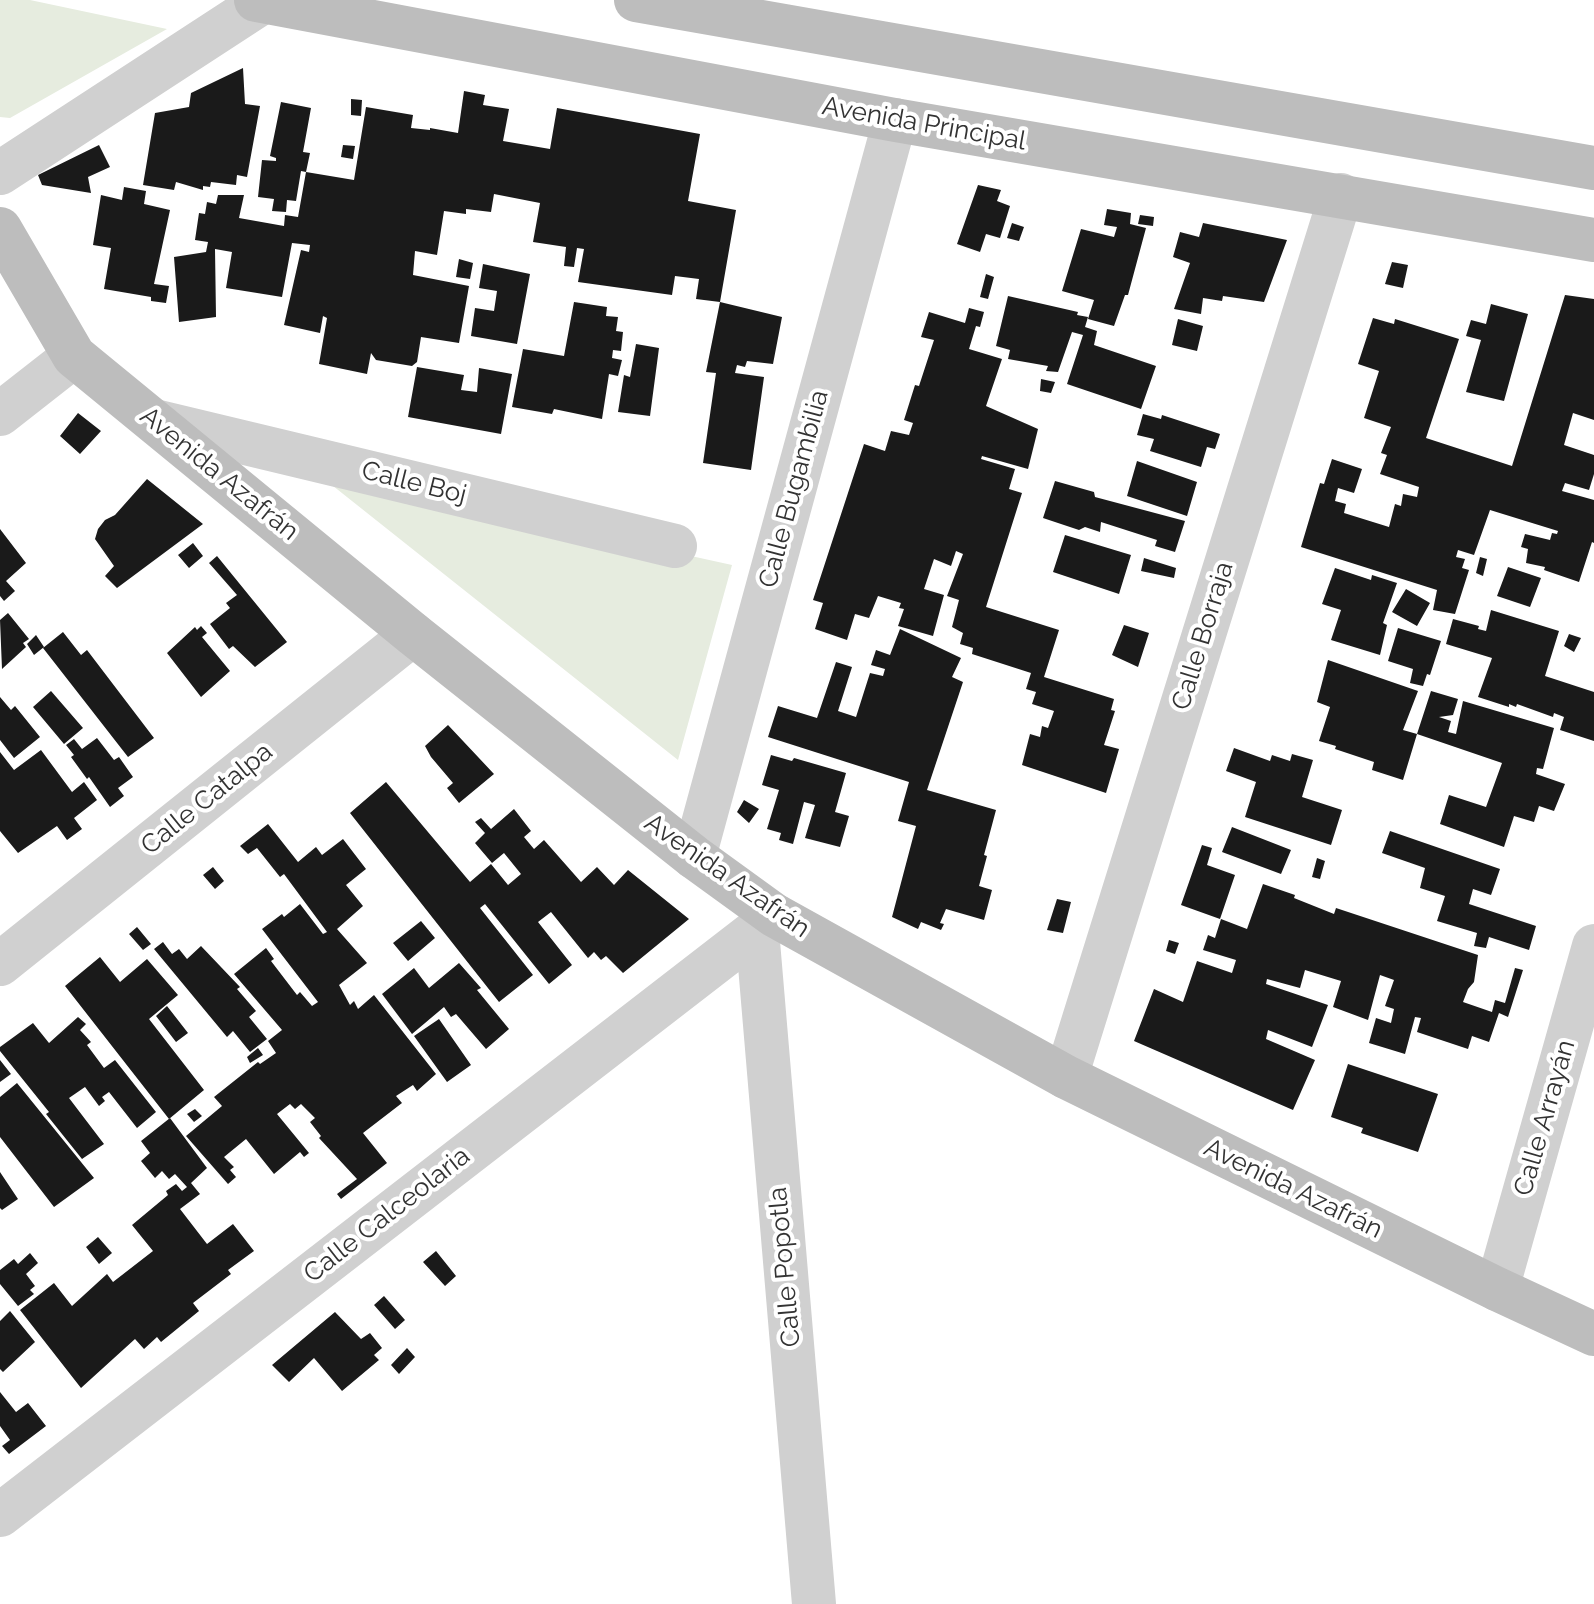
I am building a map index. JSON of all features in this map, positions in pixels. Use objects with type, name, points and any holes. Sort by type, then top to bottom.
[{"type":"street","points":[[636,0],[1594,168]]},
{"type":"street","points":[[0,173],[260,1]]},
{"type":"street","name":"Avenida Principal","points":[[260,1],[895,120],[1594,240]]},
{"type":"street","name":"Calle Bugambilia","points":[[694,857],[895,120]]},
{"type":"street","name":"Calle Borraja","points":[[1066,1077],[1341,195]]},
{"type":"street","name":"Avenida Azafrán","points":[[0,229],[74,356],[413,634],[694,857],[766,922],[1066,1077],[1594,1334]]},
{"type":"street","points":[[0,414],[74,356]]},
{"type":"street","name":"Calle Boj","points":[[154,421],[675,546]]},
{"type":"street","name":"Calle Catalpa","points":[[0,964],[413,634]]},
{"type":"street","name":"Calle Calceolaria","points":[[0,1515],[766,922]]},
{"type":"street","name":"Calle Popotla","points":[[766,922],[814,1604]]},
{"type":"street","name":"Calle Arrayán","points":[[1497,1289],[1594,946]]},
{"type":"shaded area","points":[[0,0],[30,0],[167,29],[10,118],[0,117]]},
{"type":"shaded area","points":[[318,474],[732,565],[678,760]]},
{"type":"building","points":[[243,68],[245,104],[260,106],[247,177],[237,175],[236,185],[211,182],[210,187],[203,186],[203,190],[176,182],[174,190],[143,185],[155,113],[189,107],[191,93]]},
{"type":"building","points":[[464,91],[485,95],[483,105],[509,109],[503,141],[550,149],[557,108],[700,134],[688,201],[736,210],[720,302],[696,299],[699,279],[675,276],[672,295],[578,282],[584,249],[577,248],[574,267],[564,266],[566,247],[533,242],[540,203],[494,194],[491,212],[466,209],[466,214],[444,211],[437,255],[415,251],[413,275],[469,286],[459,343],[421,337],[417,362],[412,366],[376,360],[371,353],[367,374],[319,364],[327,318],[323,316],[320,333],[284,325],[301,250],[309,252],[310,245],[292,243],[282,297],[226,288],[232,252],[215,249],[216,317],[179,322],[174,257],[206,252],[208,242],[195,240],[199,213],[205,214],[207,202],[216,204],[218,195],[244,195],[239,218],[284,226],[285,215],[298,217],[306,172],[354,180],[366,107],[413,115],[411,128],[458,133]]},
{"type":"building","points":[[351,99],[362,100],[361,116],[351,115]]},
{"type":"building","points":[[281,102],[311,108],[303,152],[310,153],[306,172],[301,171],[296,201],[287,200],[286,212],[272,211],[274,199],[258,197],[262,160],[276,161],[270,156]]},
{"type":"building","points":[[99,145],[110,167],[88,177],[91,193],[42,185],[38,175]]},
{"type":"building","points":[[343,145],[355,146],[353,159],[341,157]]},
{"type":"building","points":[[978,185],[1001,190],[997,201],[1010,206],[1000,238],[986,234],[980,252],[957,244]]},
{"type":"building","points":[[124,187],[146,191],[144,204],[170,210],[154,284],[169,286],[166,303],[151,301],[151,297],[104,289],[111,248],[93,245],[101,195],[122,200]]},
{"type":"building","points":[[1107,209],[1131,213],[1130,224],[1146,228],[1128,295],[1125,295],[1114,326],[1088,319],[1094,300],[1062,291],[1081,229],[1114,237],[1117,227],[1104,225]]},
{"type":"building","points":[[1140,215],[1154,217],[1153,226],[1138,224]]},
{"type":"building","points":[[1012,223],[1024,227],[1019,241],[1007,238]]},
{"type":"building","points":[[1203,223],[1287,240],[1264,302],[1223,296],[1222,301],[1203,298],[1201,314],[1174,309],[1190,263],[1173,257],[1180,232],[1199,237]]},
{"type":"building","points":[[459,259],[473,263],[470,279],[456,277]]},
{"type":"building","points":[[1392,262],[1408,265],[1403,288],[1385,284]]},
{"type":"building","points":[[483,264],[530,274],[517,344],[471,336],[475,308],[494,311],[497,291],[479,288]]},
{"type":"building","points":[[986,274],[994,277],[988,299],[980,297]]},
{"type":"building","points":[[1565,295],[1594,299],[1594,420],[1573,413],[1564,445],[1594,455],[1594,474],[1589,490],[1565,483],[1562,491],[1594,500],[1594,543],[1579,582],[1544,570],[1545,567],[1526,563],[1528,549],[1521,547],[1525,534],[1550,540],[1552,533],[1557,534],[1558,531],[1490,510],[1474,555],[1458,550],[1456,557],[1465,559],[1462,568],[1469,570],[1455,614],[1433,610],[1437,590],[1301,547],[1320,483],[1324,484],[1332,459],[1362,469],[1354,493],[1338,488],[1335,501],[1346,504],[1344,513],[1389,527],[1395,504],[1401,506],[1403,494],[1417,497],[1419,487],[1380,474],[1387,455],[1381,453],[1391,427],[1364,418],[1379,371],[1358,364],[1373,318],[1394,324],[1395,319],[1459,339],[1426,438],[1512,466]]},
{"type":"building","points":[[1008,296],[1078,312],[1077,315],[1088,317],[1085,327],[1097,331],[1094,345],[1156,366],[1141,409],[1067,384],[1083,335],[1072,332],[1058,372],[1046,371],[1048,366],[1008,359],[1010,350],[996,346]]},
{"type":"building","points":[[574,302],[607,307],[606,316],[618,317],[616,331],[623,332],[621,351],[613,350],[612,358],[622,360],[618,376],[609,374],[602,419],[554,409],[552,414],[512,407],[523,349],[564,356]]},
{"type":"building","points":[[720,302],[782,317],[773,364],[747,361],[745,367],[737,365],[735,373],[764,377],[751,470],[703,463],[716,373],[706,372]]},
{"type":"building","points":[[1491,304],[1528,314],[1504,401],[1466,392],[1481,340],[1466,336],[1471,320],[1486,324]]},
{"type":"building","points":[[969,308],[984,312],[969,349],[1002,359],[986,406],[1038,429],[1028,469],[982,456],[981,459],[1015,469],[1009,489],[1022,493],[986,607],[1059,630],[1044,677],[1114,699],[1111,710],[1115,711],[1104,745],[1119,749],[1106,793],[1022,765],[1030,734],[1040,737],[1042,726],[1048,728],[1054,711],[1032,704],[1036,692],[1026,689],[1031,673],[972,654],[973,648],[960,644],[963,633],[952,627],[959,600],[947,596],[963,554],[956,551],[951,566],[934,559],[924,589],[944,595],[933,636],[898,626],[904,609],[899,608],[901,603],[878,596],[869,618],[855,614],[847,640],[815,629],[823,603],[813,600],[864,444],[885,451],[891,431],[909,435],[913,423],[904,420],[934,340],[921,337],[929,312],[965,323]]},
{"type":"building","points":[[1178,319],[1203,326],[1197,351],[1172,345]]},
{"type":"building","points":[[636,344],[659,348],[650,416],[618,412],[624,375],[630,377]]},
{"type":"building","points":[[417,367],[464,375],[461,390],[477,392],[479,368],[512,374],[501,434],[408,417]]},
{"type":"building","points":[[1041,379],[1055,382],[1051,393],[1040,391]]},
{"type":"building","points":[[78,413],[101,431],[80,454],[60,436]]},
{"type":"building","points":[[1143,414],[1161,419],[1162,415],[1220,434],[1215,449],[1207,447],[1201,467],[1150,451],[1154,439],[1137,435]]},
{"type":"building","points":[[1137,461],[1197,482],[1187,516],[1127,496]]},
{"type":"building","points":[[147,479],[203,524],[117,588],[105,576],[114,566],[95,539],[105,520],[115,515]]},
{"type":"building","points":[[1055,481],[1094,492],[1095,497],[1185,521],[1175,552],[1155,546],[1157,540],[1101,522],[1100,532],[1085,527],[1079,530],[1043,518]]},
{"type":"building","points":[[0,529],[26,563],[6,581],[15,591],[4,601],[0,596]]},
{"type":"building","points":[[1065,535],[1131,555],[1119,594],[1053,572]]},
{"type":"building","points":[[193,543],[203,556],[189,568],[178,555]]},
{"type":"building","points":[[217,556],[287,642],[255,667],[233,646],[229,649],[210,624],[230,608],[226,603],[237,595],[209,563]]},
{"type":"building","points":[[1480,557],[1487,559],[1483,576],[1476,573]]},
{"type":"building","points":[[1144,558],[1176,568],[1174,578],[1141,571]]},
{"type":"building","points":[[1508,567],[1541,578],[1530,607],[1497,596]]},
{"type":"building","points":[[1335,568],[1371,580],[1372,575],[1397,583],[1383,623],[1387,625],[1380,655],[1331,640],[1341,610],[1322,604]]},
{"type":"building","points":[[1406,589],[1430,603],[1417,626],[1392,612]]},
{"type":"building","points":[[1491,610],[1559,631],[1545,676],[1594,692],[1594,741],[1560,730],[1564,717],[1554,713],[1553,717],[1517,704],[1516,707],[1509,704],[1509,707],[1478,697],[1492,658],[1446,644],[1453,619],[1486,631]]},
{"type":"building","points":[[8,613],[29,639],[23,643],[26,647],[2,669],[0,620]]},
{"type":"building","points":[[1124,625],[1149,633],[1138,667],[1112,655]]},
{"type":"building","points":[[201,626],[207,633],[202,637],[230,671],[201,697],[167,653],[195,627],[197,630]]},
{"type":"building","points":[[1398,628],[1441,641],[1430,675],[1427,674],[1423,686],[1410,683],[1413,669],[1388,661]]},
{"type":"building","points":[[900,629],[961,658],[952,677],[963,682],[927,790],[996,810],[979,886],[992,890],[984,920],[946,909],[940,923],[944,924],[941,930],[921,922],[918,929],[892,917],[916,826],[898,821],[909,782],[768,737],[778,706],[817,718],[836,662],[852,667],[838,711],[856,717],[870,673],[883,676],[885,669],[871,665],[876,650],[890,655]]},
{"type":"building","points":[[63,632],[81,655],[87,650],[154,738],[128,757],[43,648]]},
{"type":"building","points":[[1569,634],[1581,638],[1574,652],[1564,646]]},
{"type":"building","points":[[36,635],[44,647],[34,655],[27,644]]},
{"type":"building","points":[[1328,660],[1418,691],[1403,730],[1417,734],[1403,780],[1372,770],[1374,762],[1319,741],[1330,707],[1317,702]]},
{"type":"building","points":[[51,691],[83,728],[64,744],[33,707]]},
{"type":"building","points":[[1431,691],[1458,699],[1453,715],[1439,717],[1451,721],[1448,732],[1456,734],[1463,701],[1554,728],[1543,769],[1537,768],[1536,774],[1565,784],[1554,811],[1539,806],[1534,822],[1514,816],[1504,847],[1440,824],[1449,795],[1486,807],[1502,763],[1417,734]]},
{"type":"building","points":[[0,697],[11,710],[15,706],[40,737],[14,758],[0,740]]},
{"type":"building","points":[[448,725],[494,774],[459,803],[447,788],[453,783],[425,746]]},
{"type":"building","points":[[97,738],[114,760],[119,757],[133,777],[118,788],[124,796],[110,807],[71,757],[74,755],[66,745],[74,739],[82,749]]},
{"type":"building","points":[[1234,748],[1270,761],[1272,755],[1290,761],[1292,754],[1313,760],[1302,797],[1342,810],[1331,845],[1245,817],[1256,782],[1226,771]]},
{"type":"building","points":[[41,750],[72,792],[84,782],[97,800],[74,818],[82,829],[67,840],[57,826],[18,853],[0,831],[0,752],[14,770]]},
{"type":"building","points":[[771,755],[792,761],[794,758],[846,773],[835,812],[849,816],[840,847],[805,838],[815,805],[804,802],[793,844],[779,840],[781,833],[767,829],[779,790],[762,785]]},
{"type":"building","points":[[386,782],[470,882],[491,864],[508,885],[521,874],[504,853],[492,863],[475,843],[485,833],[475,822],[481,818],[491,829],[514,809],[531,831],[524,837],[534,849],[544,840],[581,882],[597,867],[614,885],[628,870],[689,919],[623,973],[606,956],[601,960],[594,952],[588,958],[551,912],[538,922],[572,965],[549,984],[485,904],[480,908],[533,975],[499,1002],[350,813]]},
{"type":"building","points":[[744,800],[759,809],[749,823],[737,812]]},
{"type":"building","points":[[268,824],[298,862],[316,847],[322,855],[343,839],[366,869],[346,885],[363,906],[337,929],[367,963],[339,985],[350,1005],[354,1001],[358,1009],[374,995],[436,1074],[417,1091],[413,1085],[396,1096],[402,1103],[363,1133],[387,1163],[341,1199],[337,1194],[357,1179],[319,1138],[321,1136],[310,1122],[315,1118],[301,1104],[295,1109],[290,1104],[277,1114],[309,1153],[304,1157],[300,1152],[274,1174],[246,1139],[224,1157],[234,1167],[230,1170],[236,1177],[228,1184],[186,1136],[222,1106],[214,1097],[258,1062],[260,1064],[276,1053],[268,1041],[282,1030],[234,974],[266,948],[274,959],[271,961],[297,995],[300,992],[312,1006],[318,1002],[262,929],[300,904],[323,934],[327,932],[284,874],[280,877],[257,848],[248,854],[240,846]]},
{"type":"building","points":[[1232,827],[1291,850],[1281,874],[1222,852]]},
{"type":"building","points":[[1390,831],[1500,869],[1491,895],[1473,889],[1469,904],[1536,926],[1529,950],[1489,937],[1486,948],[1474,946],[1477,933],[1437,921],[1445,896],[1420,888],[1425,868],[1382,853]]},
{"type":"building","points":[[1202,845],[1212,848],[1207,865],[1235,875],[1220,919],[1181,905]]},
{"type":"building","points":[[1317,858],[1325,861],[1320,879],[1312,877]]},
{"type":"building","points":[[213,867],[224,881],[215,889],[203,875]]},
{"type":"building","points":[[1263,884],[1334,914],[1336,908],[1478,955],[1474,982],[1463,1002],[1492,1012],[1495,1000],[1505,1003],[1515,968],[1523,970],[1508,1017],[1499,1013],[1489,1042],[1472,1036],[1468,1049],[1417,1032],[1421,1018],[1415,1017],[1405,1054],[1369,1043],[1376,1018],[1391,1023],[1394,1009],[1385,1006],[1394,980],[1380,975],[1368,1020],[1333,1007],[1341,981],[1305,970],[1300,988],[1267,979],[1266,984],[1328,1005],[1312,1047],[1268,1030],[1266,1039],[1315,1060],[1293,1110],[1134,1041],[1154,989],[1183,1002],[1197,961],[1232,973],[1236,960],[1203,950],[1208,935],[1215,938],[1221,919],[1247,929]]},
{"type":"building","points":[[1057,899],[1071,902],[1063,933],[1047,930]]},
{"type":"building","points":[[421,921],[435,938],[408,961],[393,943]]},
{"type":"building","points":[[137,927],[151,944],[143,950],[129,934]]},
{"type":"building","points":[[1169,940],[1179,943],[1175,954],[1166,951]]},
{"type":"building","points":[[163,942],[172,954],[179,949],[187,959],[201,946],[240,987],[237,989],[256,1011],[249,1017],[267,1039],[250,1052],[233,1031],[227,1037],[154,949]]},
{"type":"building","points":[[100,957],[120,982],[147,959],[178,995],[149,1019],[204,1090],[169,1119],[65,986]]},
{"type":"building","points":[[459,963],[481,988],[477,990],[509,1029],[486,1049],[456,1014],[451,1017],[444,1007],[412,1034],[382,994],[414,968],[429,988]]},
{"type":"building","points":[[167,1006],[188,1033],[176,1042],[156,1016]]},
{"type":"building","points":[[78,1017],[86,1024],[80,1030],[91,1042],[87,1045],[104,1068],[115,1060],[156,1112],[137,1128],[109,1092],[102,1097],[105,1101],[99,1106],[85,1087],[69,1098],[104,1144],[82,1159],[0,1051],[0,1047],[33,1023],[49,1043]]},
{"type":"building","points":[[439,1019],[471,1065],[447,1082],[414,1036]]},
{"type":"building","points":[[258,1048],[263,1055],[250,1063],[247,1057]]},
{"type":"building","points":[[0,1060],[11,1074],[0,1082]]},
{"type":"building","points":[[1348,1064],[1438,1094],[1418,1152],[1361,1133],[1363,1128],[1331,1117]]},
{"type":"building","points":[[17,1083],[94,1178],[54,1207],[0,1137],[0,1097]]},
{"type":"building","points":[[195,1109],[202,1116],[194,1122],[187,1114]]},
{"type":"building","points":[[170,1118],[207,1168],[191,1183],[200,1194],[180,1209],[207,1244],[233,1224],[254,1251],[228,1270],[231,1274],[193,1303],[199,1311],[161,1342],[157,1337],[144,1349],[135,1339],[81,1388],[20,1310],[54,1283],[72,1306],[107,1274],[113,1282],[153,1251],[132,1225],[168,1195],[166,1191],[176,1184],[182,1191],[187,1187],[175,1174],[169,1179],[162,1171],[155,1178],[141,1161],[150,1153],[141,1141]]},
{"type":"building","points":[[0,1172],[18,1199],[2,1210],[0,1208]]},
{"type":"building","points":[[98,1237],[112,1253],[99,1264],[86,1247]]},
{"type":"building","points":[[436,1251],[456,1276],[445,1286],[423,1262]]},
{"type":"building","points":[[30,1253],[38,1263],[26,1274],[35,1286],[30,1290],[34,1294],[18,1306],[0,1284],[0,1270],[14,1259],[18,1264]]},
{"type":"building","points":[[384,1296],[405,1320],[395,1329],[374,1305]]},
{"type":"building","points":[[10,1311],[35,1342],[3,1372],[0,1369],[0,1321]]},
{"type":"building","points":[[335,1312],[361,1339],[370,1333],[382,1348],[374,1355],[379,1360],[342,1391],[314,1358],[289,1382],[272,1365]]},
{"type":"building","points":[[407,1348],[415,1357],[399,1374],[391,1365]]},
{"type":"building","points":[[0,1392],[16,1412],[28,1403],[46,1426],[9,1454],[2,1446],[10,1440],[0,1426]]}]
